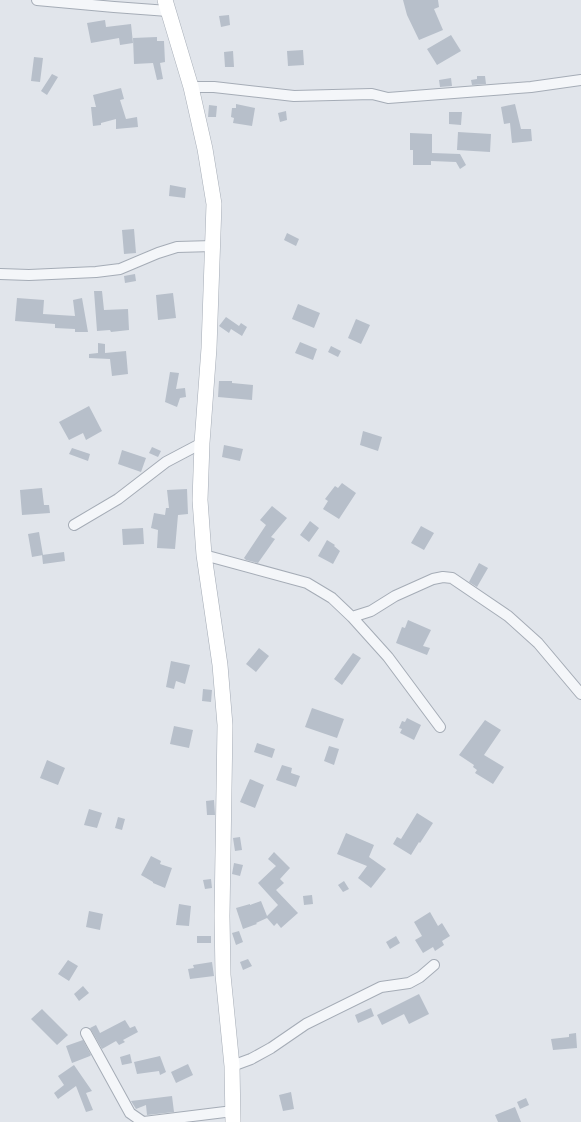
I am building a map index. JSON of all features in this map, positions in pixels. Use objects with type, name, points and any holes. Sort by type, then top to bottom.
[{"type":"main road","points":[[166,5],[191,87],[205,149],[214,204],[209,348],[202,443],[200,500],[204,555],[220,665],[225,725],[222,916],[223,975],[232,1066],[233,1117]]},
{"type":"street","points":[[37,0],[114,8],[166,5]]},
{"type":"street","points":[[191,87],[214,87],[294,96],[372,94],[388,98],[531,87],[581,80]]},
{"type":"street","points":[[0,274],[29,275],[96,272],[120,269],[158,253],[178,247],[213,246]]},
{"type":"street","points":[[74,525],[118,499],[166,462],[202,443]]},
{"type":"street","points":[[204,555],[307,583],[332,598],[352,617],[388,658],[440,727]]},
{"type":"street","points":[[352,617],[371,611],[395,596],[433,579],[443,577],[452,578],[508,616],[538,642],[581,694]]},
{"type":"street","points":[[232,1066],[251,1059],[271,1048],[306,1024],[381,987],[409,983],[420,977],[434,965]]},
{"type":"street","points":[[86,1032],[130,1113],[143,1122],[233,1117]]},
{"type":"building","points":[[403,0],[438,0],[439,7],[434,9],[443,30],[419,40],[407,15]]},
{"type":"building","points":[[229,15],[230,25],[221,27],[219,16]]},
{"type":"building","points":[[105,20],[106,27],[131,24],[133,43],[120,45],[119,38],[91,43],[87,23]]},
{"type":"building","points":[[451,35],[461,51],[437,65],[427,49]]},
{"type":"building","points":[[157,37],[157,41],[164,41],[165,62],[160,63],[163,79],[157,80],[153,63],[134,64],[133,38]]},
{"type":"building","points":[[303,50],[304,65],[288,66],[287,51]]},
{"type":"building","points":[[233,51],[234,67],[225,67],[224,52]]},
{"type":"building","points":[[34,57],[43,58],[40,82],[31,81]]},
{"type":"building","points":[[52,74],[58,77],[47,95],[41,91]]},
{"type":"building","points":[[477,76],[485,76],[486,84],[472,85],[471,80],[477,79]]},
{"type":"building","points":[[451,78],[452,86],[440,87],[439,80]]},
{"type":"building","points":[[121,88],[124,99],[120,100],[126,119],[137,117],[138,127],[116,129],[116,119],[101,123],[101,125],[93,126],[91,107],[96,107],[93,95]]},
{"type":"building","points":[[236,104],[255,108],[252,126],[233,123],[234,118],[231,117],[232,108],[236,108]]},
{"type":"building","points":[[515,104],[521,129],[531,129],[532,141],[512,143],[510,123],[504,124],[501,107]]},
{"type":"building","points":[[209,105],[217,106],[216,117],[208,117]]},
{"type":"building","points":[[286,111],[287,120],[280,122],[278,113]]},
{"type":"building","points":[[449,112],[462,112],[461,125],[449,124]]},
{"type":"building","points":[[458,132],[491,134],[490,152],[457,150]]},
{"type":"building","points":[[410,133],[432,134],[432,153],[460,154],[466,165],[460,169],[456,162],[431,161],[431,165],[413,165],[413,150],[410,150]]},
{"type":"building","points":[[170,185],[186,188],[185,198],[169,196]]},
{"type":"building","points":[[134,229],[136,253],[124,254],[122,230]]},
{"type":"building","points":[[287,233],[299,239],[296,246],[284,240]]},
{"type":"building","points":[[135,274],[136,281],[125,283],[124,276]]},
{"type":"building","points":[[94,291],[102,291],[104,310],[128,309],[129,330],[111,332],[110,330],[97,331]]},
{"type":"building","points":[[173,293],[176,318],[158,320],[156,295]]},
{"type":"building","points":[[17,298],[44,300],[43,314],[75,316],[73,300],[82,298],[88,332],[75,332],[75,329],[55,328],[55,324],[15,321]]},
{"type":"building","points":[[298,304],[320,313],[314,328],[292,319]]},
{"type":"building","points":[[226,317],[239,326],[241,323],[247,327],[242,336],[231,329],[229,333],[219,326]]},
{"type":"building","points":[[356,319],[370,325],[361,344],[348,338]]},
{"type":"building","points":[[300,342],[317,349],[313,360],[295,353]]},
{"type":"building","points":[[98,343],[105,344],[105,353],[126,351],[128,374],[112,376],[110,359],[89,358],[89,354],[98,353]]},
{"type":"building","points":[[331,346],[341,351],[338,357],[328,352]]},
{"type":"building","points":[[170,372],[179,373],[176,389],[185,388],[186,397],[180,398],[177,407],[165,402]]},
{"type":"building","points":[[219,381],[232,381],[232,383],[253,385],[252,400],[218,397]]},
{"type":"building","points":[[89,406],[102,431],[86,440],[83,433],[69,440],[59,422]]},
{"type":"building","points":[[363,431],[382,437],[378,451],[360,445]]},
{"type":"building","points":[[224,445],[243,449],[240,461],[222,457]]},
{"type":"building","points":[[152,447],[161,451],[158,457],[149,453]]},
{"type":"building","points":[[72,448],[90,454],[88,461],[69,454]]},
{"type":"building","points":[[122,450],[146,458],[141,472],[118,464]]},
{"type":"building","points":[[342,483],[356,493],[339,519],[323,509],[328,501],[325,499],[335,486],[338,488]]},
{"type":"building","points":[[42,488],[44,505],[49,505],[50,513],[22,515],[20,490]]},
{"type":"building","points":[[187,489],[188,514],[178,515],[175,549],[157,548],[158,530],[151,528],[154,513],[165,515],[166,508],[169,508],[167,490]]},
{"type":"building","points":[[272,506],[287,518],[271,537],[275,539],[258,563],[246,560],[244,558],[266,525],[260,520]]},
{"type":"building","points":[[310,521],[319,528],[309,542],[300,535]]},
{"type":"building","points":[[421,526],[434,533],[424,550],[411,543]]},
{"type":"building","points":[[143,528],[144,544],[123,545],[122,529]]},
{"type":"building","points":[[39,532],[43,555],[32,557],[28,534]]},
{"type":"building","points":[[327,540],[335,545],[334,546],[340,551],[333,564],[318,556]]},
{"type":"building","points":[[64,552],[65,561],[43,564],[42,555]]},
{"type":"building","points":[[479,563],[488,568],[477,587],[469,582]]},
{"type":"building","points":[[408,620],[431,630],[423,646],[430,648],[427,655],[396,643],[402,627],[405,628]]},
{"type":"building","points":[[259,648],[269,656],[256,672],[246,664]]},
{"type":"building","points":[[353,653],[361,658],[342,685],[334,679]]},
{"type":"building","points":[[171,661],[190,665],[185,684],[176,681],[174,689],[166,687]]},
{"type":"building","points":[[203,689],[212,690],[211,702],[202,701]]},
{"type":"building","points":[[312,708],[344,719],[337,738],[305,727]]},
{"type":"building","points":[[407,718],[421,725],[414,740],[400,733],[402,729],[399,728],[402,721],[405,722]]},
{"type":"building","points":[[485,720],[501,730],[484,755],[504,767],[493,784],[475,773],[477,770],[473,767],[474,765],[459,755]]},
{"type":"building","points":[[174,726],[193,730],[189,748],[170,744]]},
{"type":"building","points":[[257,743],[275,749],[272,758],[254,752]]},
{"type":"building","points":[[329,746],[339,749],[334,765],[324,761]]},
{"type":"building","points":[[47,760],[65,768],[58,785],[40,778]]},
{"type":"building","points":[[282,765],[292,768],[291,773],[300,776],[296,787],[276,780]]},
{"type":"building","points":[[250,779],[264,785],[255,808],[240,802]]},
{"type":"building","points":[[214,800],[215,815],[207,815],[206,801]]},
{"type":"building","points":[[89,809],[102,813],[97,828],[84,825]]},
{"type":"building","points":[[417,813],[433,823],[411,855],[393,844],[397,837],[401,839]]},
{"type":"building","points":[[118,817],[125,819],[122,830],[115,828]]},
{"type":"building","points":[[346,833],[374,845],[369,857],[386,869],[371,888],[358,878],[367,866],[337,854]]},
{"type":"building","points":[[240,837],[242,850],[235,851],[233,838]]},
{"type":"building","points":[[274,852],[290,868],[280,879],[284,883],[276,890],[298,913],[281,928],[277,923],[274,926],[267,918],[256,923],[257,924],[243,929],[236,908],[261,901],[267,916],[278,905],[258,883],[276,866],[268,859]]},
{"type":"building","points":[[151,856],[161,861],[160,864],[172,868],[165,888],[153,883],[141,875]]},
{"type":"building","points":[[234,863],[243,865],[240,876],[232,874]]},
{"type":"building","points":[[211,879],[212,888],[205,889],[203,880]]},
{"type":"building","points":[[344,881],[349,889],[343,892],[338,885]]},
{"type":"building","points":[[312,895],[313,904],[304,905],[303,896]]},
{"type":"building","points":[[179,904],[191,906],[189,926],[176,925]]},
{"type":"building","points":[[89,911],[103,914],[100,930],[86,927]]},
{"type":"building","points":[[430,912],[438,926],[442,923],[450,936],[442,941],[444,945],[435,951],[433,947],[423,953],[415,940],[422,936],[414,922]]},
{"type":"building","points":[[239,931],[243,942],[236,945],[232,933]]},
{"type":"building","points":[[197,936],[211,936],[211,943],[197,943]]},
{"type":"building","points":[[396,936],[400,943],[390,949],[386,942]]},
{"type":"building","points":[[248,959],[252,966],[243,970],[240,962]]},
{"type":"building","points":[[68,960],[78,966],[69,981],[58,974]]},
{"type":"building","points":[[212,962],[214,976],[190,979],[188,969],[194,968],[193,965]]},
{"type":"building","points":[[83,986],[89,993],[79,1001],[74,994]]},
{"type":"building","points":[[419,994],[429,1014],[409,1024],[404,1014],[382,1025],[377,1015]]},
{"type":"building","points":[[371,1008],[374,1016],[358,1023],[355,1015]]},
{"type":"building","points":[[42,1009],[68,1035],[57,1045],[31,1019]]},
{"type":"building","points":[[125,1020],[130,1028],[135,1026],[138,1032],[123,1040],[125,1042],[119,1045],[116,1041],[102,1049],[90,1028],[96,1025],[100,1033]]},
{"type":"building","points":[[576,1033],[577,1048],[553,1050],[551,1039],[569,1037],[569,1034]]},
{"type":"building","points":[[83,1040],[91,1055],[72,1063],[66,1046]]},
{"type":"building","points":[[130,1054],[132,1063],[122,1065],[120,1057]]},
{"type":"building","points":[[160,1056],[166,1072],[160,1075],[159,1071],[137,1074],[134,1062]]},
{"type":"building","points":[[188,1064],[193,1075],[176,1083],[171,1072]]},
{"type":"building","points":[[74,1065],[92,1091],[86,1093],[93,1110],[86,1112],[76,1086],[58,1099],[54,1093],[64,1085],[58,1076]]},
{"type":"building","points":[[291,1092],[294,1109],[283,1111],[279,1095]]},
{"type":"building","points":[[172,1096],[174,1112],[147,1115],[146,1105],[136,1109],[131,1101]]},
{"type":"building","points":[[526,1098],[529,1105],[520,1109],[517,1102]]},
{"type":"building","points":[[515,1107],[521,1122],[498,1122],[495,1115]]}]
